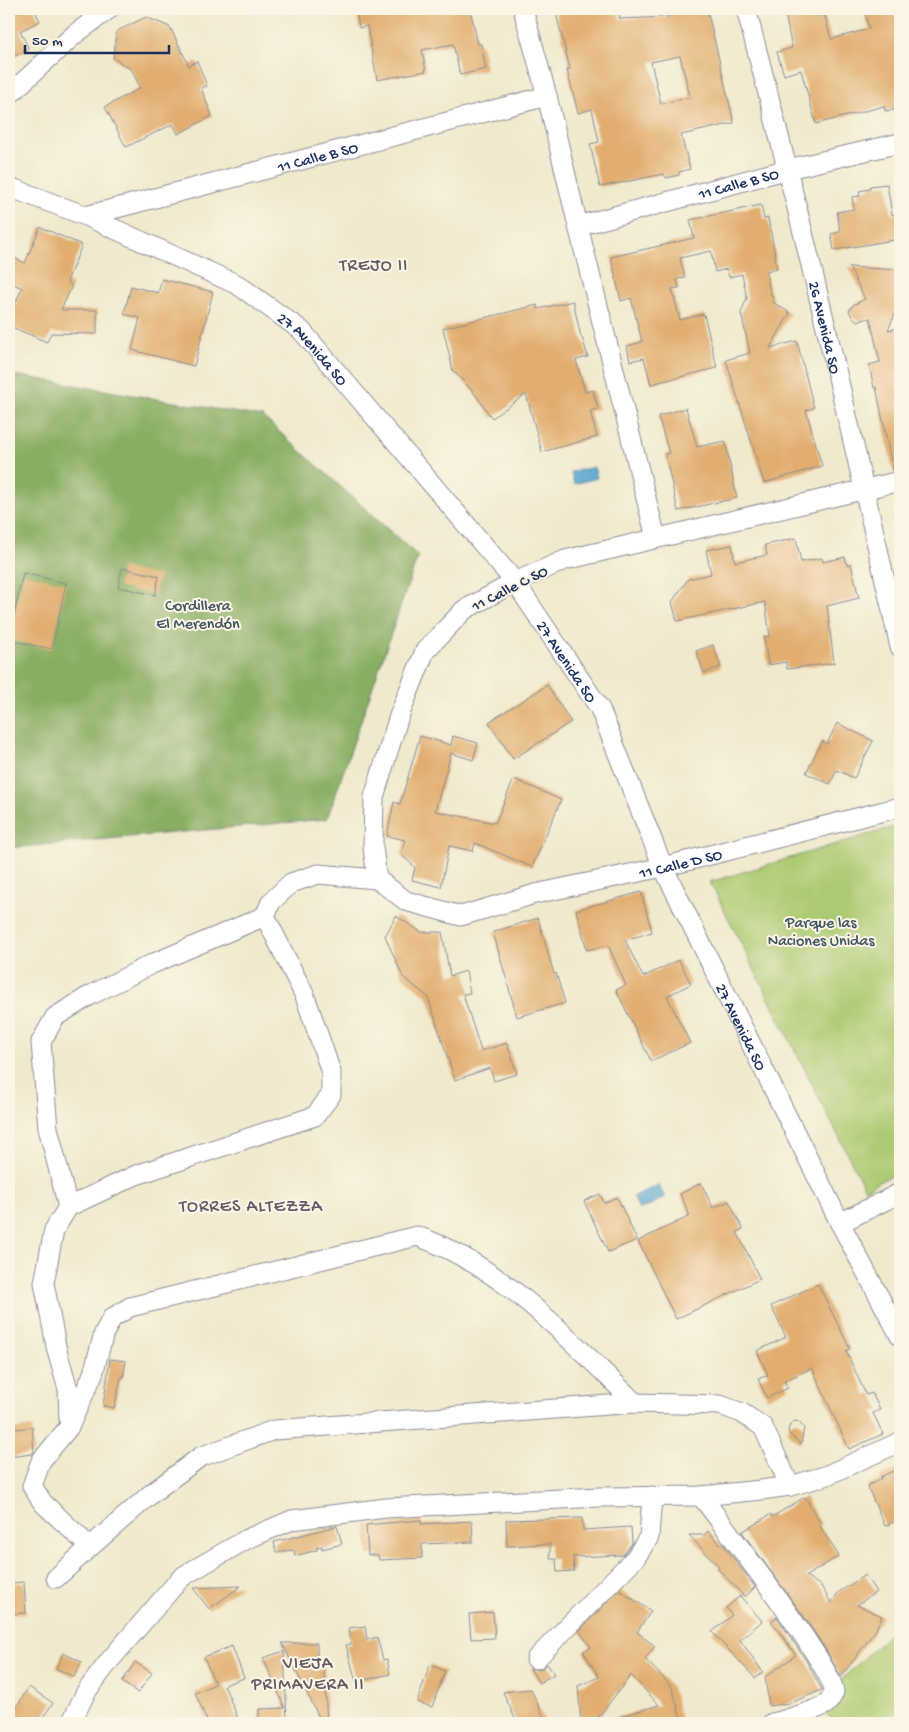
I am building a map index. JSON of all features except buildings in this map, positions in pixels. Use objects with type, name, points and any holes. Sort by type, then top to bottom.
[{"type":"street","points":[[9,95],[75,34],[109,9]]},
{"type":"street","points":[[523,9],[547,96],[656,538]]},
{"type":"street","name":"26 Avenida SO","points":[[746,9],[788,170],[865,490],[900,647]]},
{"type":"street","name":"11 Calle B SO","points":[[86,216],[547,96]]},
{"type":"street","name":"11 Calle B SO","points":[[578,226],[900,142]]},
{"type":"street","name":"27 Avenida SO","points":[[9,187],[86,216],[238,285],[301,330],[514,582],[600,709],[663,867],[840,1223],[900,1336]]},
{"type":"street","name":"11 Calle C SO","points":[[377,879],[373,847],[374,797],[399,716],[425,651],[464,610],[514,582],[565,560],[900,481]]},
{"type":"street","name":"11 Calle D SO","points":[[377,879],[406,901],[461,916],[535,894],[663,867],[900,807]]},
{"type":"street","points":[[68,1207],[48,1128],[41,1042],[55,1017],[89,996],[152,964],[265,916],[271,902],[291,883],[318,874],[377,879]]},
{"type":"street","points":[[69,1427],[68,1389],[57,1351],[44,1283],[54,1230],[68,1207],[136,1175],[314,1116],[331,1095],[331,1072],[305,996],[265,916]]},
{"type":"street","points":[[840,1223],[900,1193]]},
{"type":"street","points":[[90,1546],[43,1503],[32,1486],[41,1461],[69,1427],[92,1374],[104,1333],[112,1318],[130,1307],[417,1236],[440,1244],[495,1276],[558,1328],[635,1403]]},
{"type":"street","points":[[56,1578],[152,1493],[200,1457],[274,1430],[635,1403],[720,1405],[742,1413],[763,1427],[790,1486]]},
{"type":"street","points":[[71,1723],[86,1692],[110,1660],[179,1580],[239,1544],[270,1528],[292,1520],[386,1508],[652,1496],[701,1496],[790,1486],[825,1476],[900,1442]]},
{"type":"street","points":[[536,1659],[636,1557],[649,1537],[652,1496]]},
{"type":"street","points":[[701,1496],[773,1591],[833,1685],[834,1694],[826,1705],[772,1723]]},
{"type":"green space","name":"Cordillera El Merendón","points":[[9,374],[263,417],[418,556],[327,819],[9,848]]},
{"type":"green space","name":"Parque las Naciones Unidas","points":[[900,825],[900,1171],[865,1189],[710,882]]},
{"type":"green space","points":[[900,1624],[900,1723],[835,1723],[817,1703]]},
{"type":"water","points":[[594,467],[597,478],[574,484],[571,472]]},
{"type":"water","points":[[659,1185],[665,1198],[639,1210],[633,1196]]},
{"type":"district","name":"TREJO II","points":[[374,264]]},
{"type":"district","name":"TORRES ALTEZZA","points":[[251,1205]]},
{"type":"district","name":"VIEJA PRIMAVERA II","points":[[308,1672]]}]
